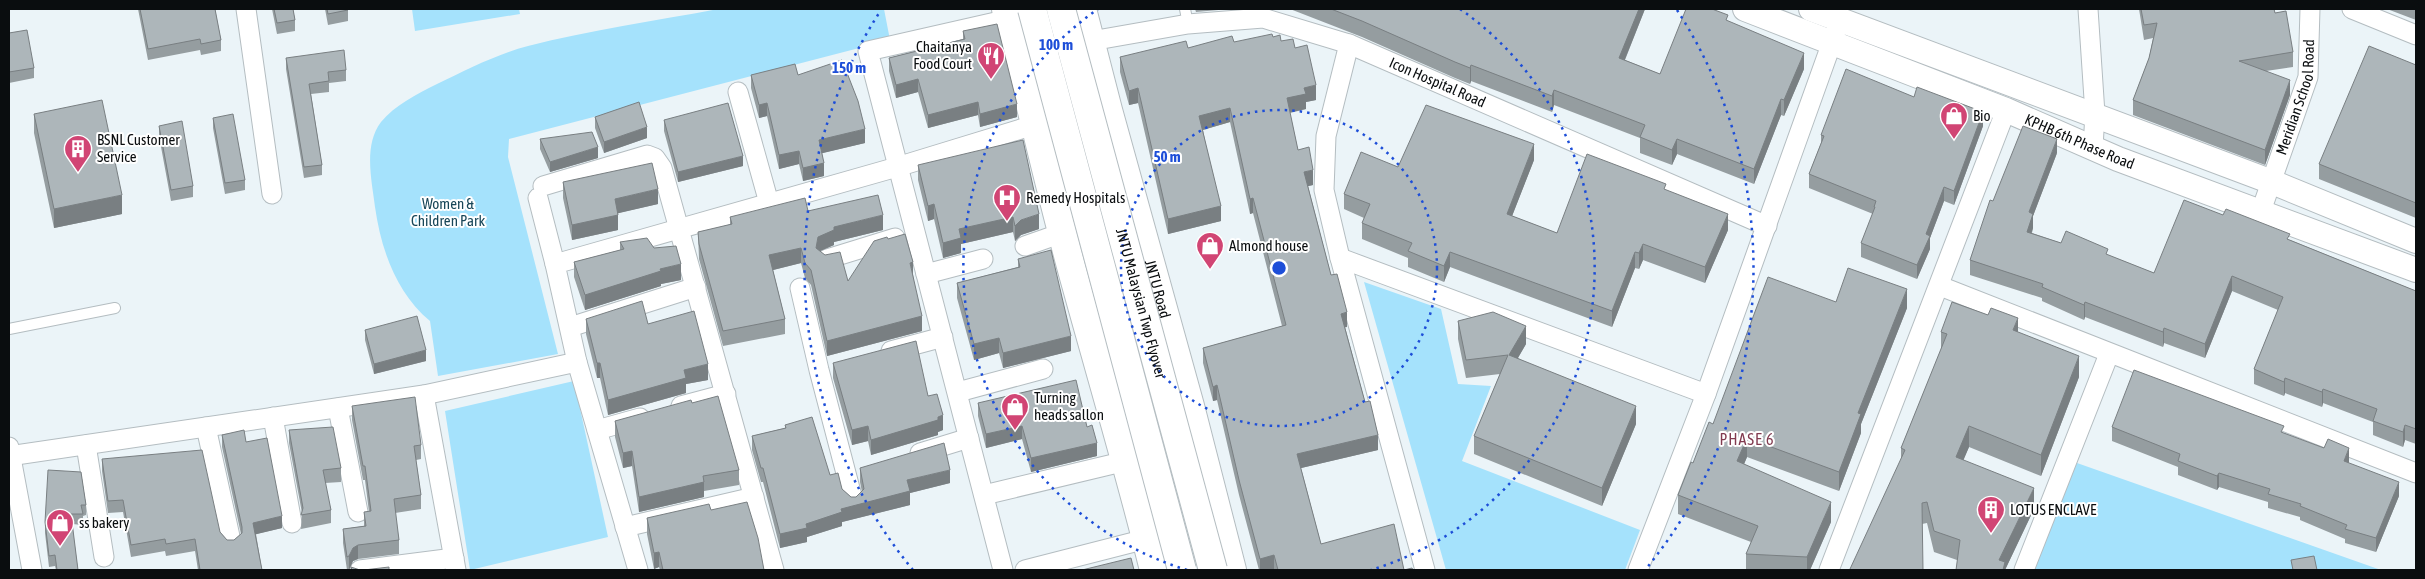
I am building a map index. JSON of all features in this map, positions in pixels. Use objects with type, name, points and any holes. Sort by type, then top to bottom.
[{"type":"main road","name":"JNTU Malaysian Twp Flyover","points":[[1061,9],[1213,570]]},
{"type":"main road","name":"JNTU Road","points":[[1082,9],[1190,406],[1232,570]]},
{"type":"main road","name":"JNTU Malaysian Twp Flyover","points":[[1016,12],[1182,570]]},
{"type":"main road","points":[[1016,12],[1034,125],[1154,570]]},
{"type":"main road","points":[[1116,424],[1190,406]]},
{"type":"street","points":[[246,9],[272,194]]},
{"type":"street","name":"KPHB 6th Phase Road","points":[[1745,9],[2006,110],[2118,158],[2261,210],[2416,270]]},
{"type":"street","name":"KPHB 6th Phase Road","points":[[1811,9],[2095,114],[2272,182],[2416,241]]},
{"type":"street","points":[[2088,9],[2095,114],[2093,147]]},
{"type":"street","name":"Meridian School Road","points":[[2261,210],[2308,77],[2310,9]]},
{"type":"street","points":[[2352,9],[2416,35]]},
{"type":"street","points":[[1003,570],[868,51],[1016,12]]},
{"type":"street","name":"Icon Hospital Road","points":[[1091,41],[1186,16],[1263,18],[1348,44],[1767,226]]},
{"type":"street","points":[[1638,570],[1706,394],[1839,20]]},
{"type":"street","points":[[1348,44],[1326,136],[1324,190],[1340,258],[1425,570]]},
{"type":"street","points":[[738,92],[769,203]]},
{"type":"street","points":[[1829,570],[1940,286],[2006,110]]},
{"type":"street","points":[[555,264],[898,167],[1034,125]]},
{"type":"street","points":[[638,570],[577,362],[541,192],[647,155],[655,158],[662,168],[774,570]]},
{"type":"street","points":[[827,259],[915,232]]},
{"type":"street","points":[[1025,246],[1062,233]]},
{"type":"street","points":[[1340,258],[1706,394]]},
{"type":"street","points":[[926,274],[983,259]]},
{"type":"street","points":[[1940,286],[2416,473]]},
{"type":"street","points":[[570,327],[696,287]]},
{"type":"street","points":[[800,288],[853,500]]},
{"type":"street","points":[[876,355],[943,337]]},
{"type":"street","points":[[2024,570],[2109,354]]},
{"type":"street","points":[[32,570],[10,453],[86,445],[424,395],[577,362]]},
{"type":"street","points":[[819,370],[838,365]]},
{"type":"street","points":[[958,392],[1043,369]]},
{"type":"street","points":[[597,430],[726,394]]},
{"type":"street","points":[[360,570],[455,564],[424,395]]},
{"type":"street","points":[[338,408],[358,512]]},
{"type":"street","points":[[273,417],[292,523]]},
{"type":"street","points":[[206,427],[232,541]]},
{"type":"street","points":[[903,458],[969,438]]},
{"type":"street","points":[[86,445],[104,557]]},
{"type":"street","points":[[984,494],[1126,461]]},
{"type":"street","points":[[847,474],[866,469]]},
{"type":"street","points":[[625,527],[754,497]]},
{"type":"street","points":[[1025,570],[1146,539]]},
{"type":"lane","points":[[9,329],[115,308]]},
{"type":"green space","points":[[412,9],[519,9],[520,14],[415,31]]},
{"type":"green space","name":"Women & Children Park","points":[[718,9],[884,9],[890,40],[509,139],[508,157],[558,354],[438,376],[430,321],[418,310],[399,284],[381,239],[375,207],[370,153],[375,131],[381,122],[407,100],[459,73],[516,49],[575,35]]},
{"type":"green space","points":[[1364,282],[1441,309],[1458,384],[1491,386],[1462,461],[1640,530],[1625,570],[1446,570]]},
{"type":"green space","points":[[574,381],[608,537],[470,570],[445,411]]},
{"type":"green space","points":[[2077,463],[2381,570],[2032,570]]},
{"type":"building","points":[[140,9],[215,9],[221,40],[201,44],[200,39],[148,49]]},
{"type":"building","points":[[274,9],[293,9],[295,20],[277,23]]},
{"type":"building","points":[[327,9],[348,9],[348,10],[328,14]]},
{"type":"building","points":[[1331,9],[1639,9],[1619,58],[1660,74],[1686,9],[1712,9],[1728,15],[1726,20],[1804,53],[1784,100],[1781,99],[1754,169],[1677,139],[1672,150],[1640,137],[1645,125],[1554,90],[1552,96],[1471,65],[1470,68]]},
{"type":"building","points":[[2141,9],[2274,9],[2275,13],[2286,11],[2293,52],[2239,61],[2290,80],[2265,150],[2133,100],[2149,58],[2157,23],[2144,25]]},
{"type":"building","points":[[997,24],[1017,104],[980,114],[978,102],[928,115],[918,79],[896,85],[889,58],[965,39],[963,31]]},
{"type":"building","points":[[27,30],[34,68],[9,72],[9,33]]},
{"type":"building","points":[[1272,34],[1273,37],[1280,35],[1281,41],[1293,39],[1295,48],[1307,45],[1316,85],[1304,88],[1306,94],[1287,98],[1298,150],[1309,147],[1313,170],[1304,172],[1331,275],[1337,274],[1347,312],[1341,314],[1365,402],[1370,401],[1378,435],[1297,454],[1321,544],[1394,524],[1404,570],[1278,570],[1274,555],[1260,559],[1217,385],[1213,387],[1203,348],[1286,325],[1253,198],[1250,199],[1230,108],[1199,116],[1221,206],[1168,219],[1138,88],[1129,91],[1120,57],[1186,41],[1188,48],[1232,36],[1234,42]]},
{"type":"building","points":[[2369,46],[2416,65],[2416,203],[2319,164]]},
{"type":"building","points":[[344,50],[346,70],[328,72],[329,81],[309,84],[322,165],[304,167],[286,58]]},
{"type":"building","points":[[842,60],[858,101],[865,129],[819,140],[824,163],[803,168],[799,151],[779,155],[767,103],[759,105],[751,75],[795,64],[798,75]]},
{"type":"building","points":[[1846,69],[1914,97],[1917,87],[1983,112],[1954,191],[1944,187],[1926,234],[1930,236],[1917,265],[1861,243],[1876,201],[1809,174],[1824,136],[1821,135]]},
{"type":"building","name":"BSNL Customer Service","points":[[102,100],[122,195],[54,209],[34,114]]},
{"type":"building","points":[[639,102],[647,127],[604,142],[595,117]]},
{"type":"building","points":[[728,103],[743,156],[678,172],[664,120]]},
{"type":"building","points":[[1426,105],[1534,144],[1507,214],[1557,233],[1587,154],[1666,184],[1664,189],[1728,214],[1705,267],[1643,244],[1639,253],[1635,252],[1612,311],[1450,252],[1444,266],[1408,251],[1412,243],[1362,223],[1370,204],[1344,194],[1361,152],[1398,167]]},
{"type":"building","points":[[233,114],[245,180],[225,183],[213,118]]},
{"type":"building","points":[[182,121],[193,186],[171,190],[159,126]]},
{"type":"building","points":[[2023,126],[2057,139],[2029,212],[2033,214],[2027,232],[2061,243],[2066,231],[2108,249],[2106,254],[2154,273],[2184,200],[2223,215],[2226,209],[2290,234],[2287,239],[2416,291],[2416,429],[2405,425],[2403,432],[2373,421],[2377,409],[2323,389],[2322,392],[2285,378],[2284,382],[2254,369],[2283,297],[2232,276],[2205,344],[2164,328],[2163,332],[2085,302],[2084,305],[2042,287],[2043,284],[1970,260],[1990,200],[1993,201]]},
{"type":"building","points":[[592,132],[598,147],[550,162],[540,139]]},
{"type":"building","points":[[1023,140],[1039,214],[1021,220],[1015,226],[1013,217],[959,229],[961,238],[943,243],[934,204],[928,206],[918,165]]},
{"type":"building","points":[[652,163],[658,189],[615,199],[618,215],[572,225],[563,182]]},
{"type":"building","points":[[878,195],[883,215],[834,227],[834,230],[818,237],[816,248],[825,255],[840,252],[848,281],[874,241],[905,234],[913,262],[910,263],[922,316],[827,341],[811,270],[805,263],[801,248],[769,255],[785,319],[723,331],[699,244],[698,232],[732,224],[730,217],[805,198],[808,211]]},
{"type":"building","points":[[647,238],[654,248],[676,246],[681,264],[660,269],[661,271],[585,295],[574,262],[624,249],[620,242]]},
{"type":"building","points":[[1051,250],[1071,336],[1003,353],[999,338],[974,344],[957,283],[1020,267],[1018,259]]},
{"type":"building","points":[[1848,268],[1907,289],[1858,413],[1861,414],[1839,472],[1747,438],[1737,461],[1831,502],[1807,557],[1746,554],[1758,526],[1678,495],[1709,422],[1713,424],[1768,277],[1836,302]]},
{"type":"building","points":[[642,301],[648,324],[694,311],[708,364],[684,370],[686,378],[608,400],[600,363],[597,363],[586,319]]},
{"type":"building","points":[[1952,302],[1988,315],[1991,308],[2018,318],[2013,330],[2079,356],[2041,455],[1969,426],[1956,457],[2034,488],[1999,560],[2005,562],[2003,570],[1956,570],[1960,540],[1934,531],[1927,502],[1922,503],[1923,570],[1850,570],[1905,450],[1901,448],[1947,334],[1941,332]]},
{"type":"building","points":[[1493,312],[1526,326],[1509,355],[1636,406],[1602,488],[1474,436],[1508,355],[1466,360],[1458,321]]},
{"type":"building","points":[[417,316],[426,350],[374,364],[365,330]]},
{"type":"building","points":[[916,341],[928,396],[937,394],[943,415],[938,417],[938,420],[871,440],[868,426],[852,430],[833,363]]},
{"type":"building","points":[[2134,370],[2284,426],[2281,432],[2324,448],[2328,439],[2349,448],[2344,461],[2399,482],[2376,538],[2345,529],[2347,525],[2300,506],[2301,504],[2268,494],[2270,489],[2219,473],[2217,476],[2178,461],[2180,454],[2112,427]]},
{"type":"building","points":[[1076,380],[1087,427],[1092,425],[1097,443],[1031,458],[1022,426],[986,434],[978,403]]},
{"type":"building","points":[[718,396],[739,470],[703,476],[704,482],[639,497],[632,451],[623,453],[615,421],[691,400],[692,403]]},
{"type":"building","points":[[415,397],[421,445],[414,446],[421,495],[394,499],[399,540],[358,545],[353,548],[347,557],[343,529],[366,526],[364,512],[371,511],[365,466],[363,466],[352,406]]},
{"type":"building","points":[[812,417],[830,475],[838,473],[842,489],[851,497],[856,497],[864,489],[860,468],[944,443],[950,470],[907,480],[910,491],[841,509],[842,512],[806,524],[807,528],[780,534],[763,468],[761,468],[752,436],[786,428],[785,425]]},
{"type":"building","points":[[333,427],[341,468],[323,470],[331,510],[301,515],[303,508],[289,430]]},
{"type":"building","points":[[244,430],[246,442],[267,438],[282,516],[253,523],[262,570],[200,570],[195,539],[166,544],[165,539],[131,545],[123,500],[108,501],[102,459],[202,450],[220,532],[227,540],[234,540],[242,533],[242,527],[222,435]]},
{"type":"building","points":[[48,470],[81,472],[86,505],[81,505],[83,514],[71,514],[78,570],[57,570],[55,555],[49,556],[45,522]]},
{"type":"building","points":[[747,502],[758,538],[764,570],[663,570],[659,552],[654,553],[647,518],[709,504],[711,510]]},
{"type":"building","points":[[2314,556],[2317,570],[2293,570],[2291,560]]},
{"type":"building","points":[[1131,558],[1134,570],[1082,570]]},
{"type":"building","points":[[389,567],[389,570],[364,570]]},
{"type":"place","name":"Chaitanya Food Court","points":[[991,80]]},
{"type":"place","name":"Bio","points":[[1954,140]]},
{"type":"place","name":"BSNL Customer Service","points":[[78,173]]},
{"type":"place","name":"Remedy Hospitals","points":[[1007,222]]},
{"type":"place","name":"Almond house","points":[[1210,270]]},
{"type":"place","name":"Turning heads sallon","points":[[1015,431]]},
{"type":"place","name":"LOTUS ENCLAVE","points":[[1991,534]]},
{"type":"place","name":"ss bakery","points":[[60,547]]},
{"type":"district","name":"PHASE 6","points":[[1747,439]]}]
